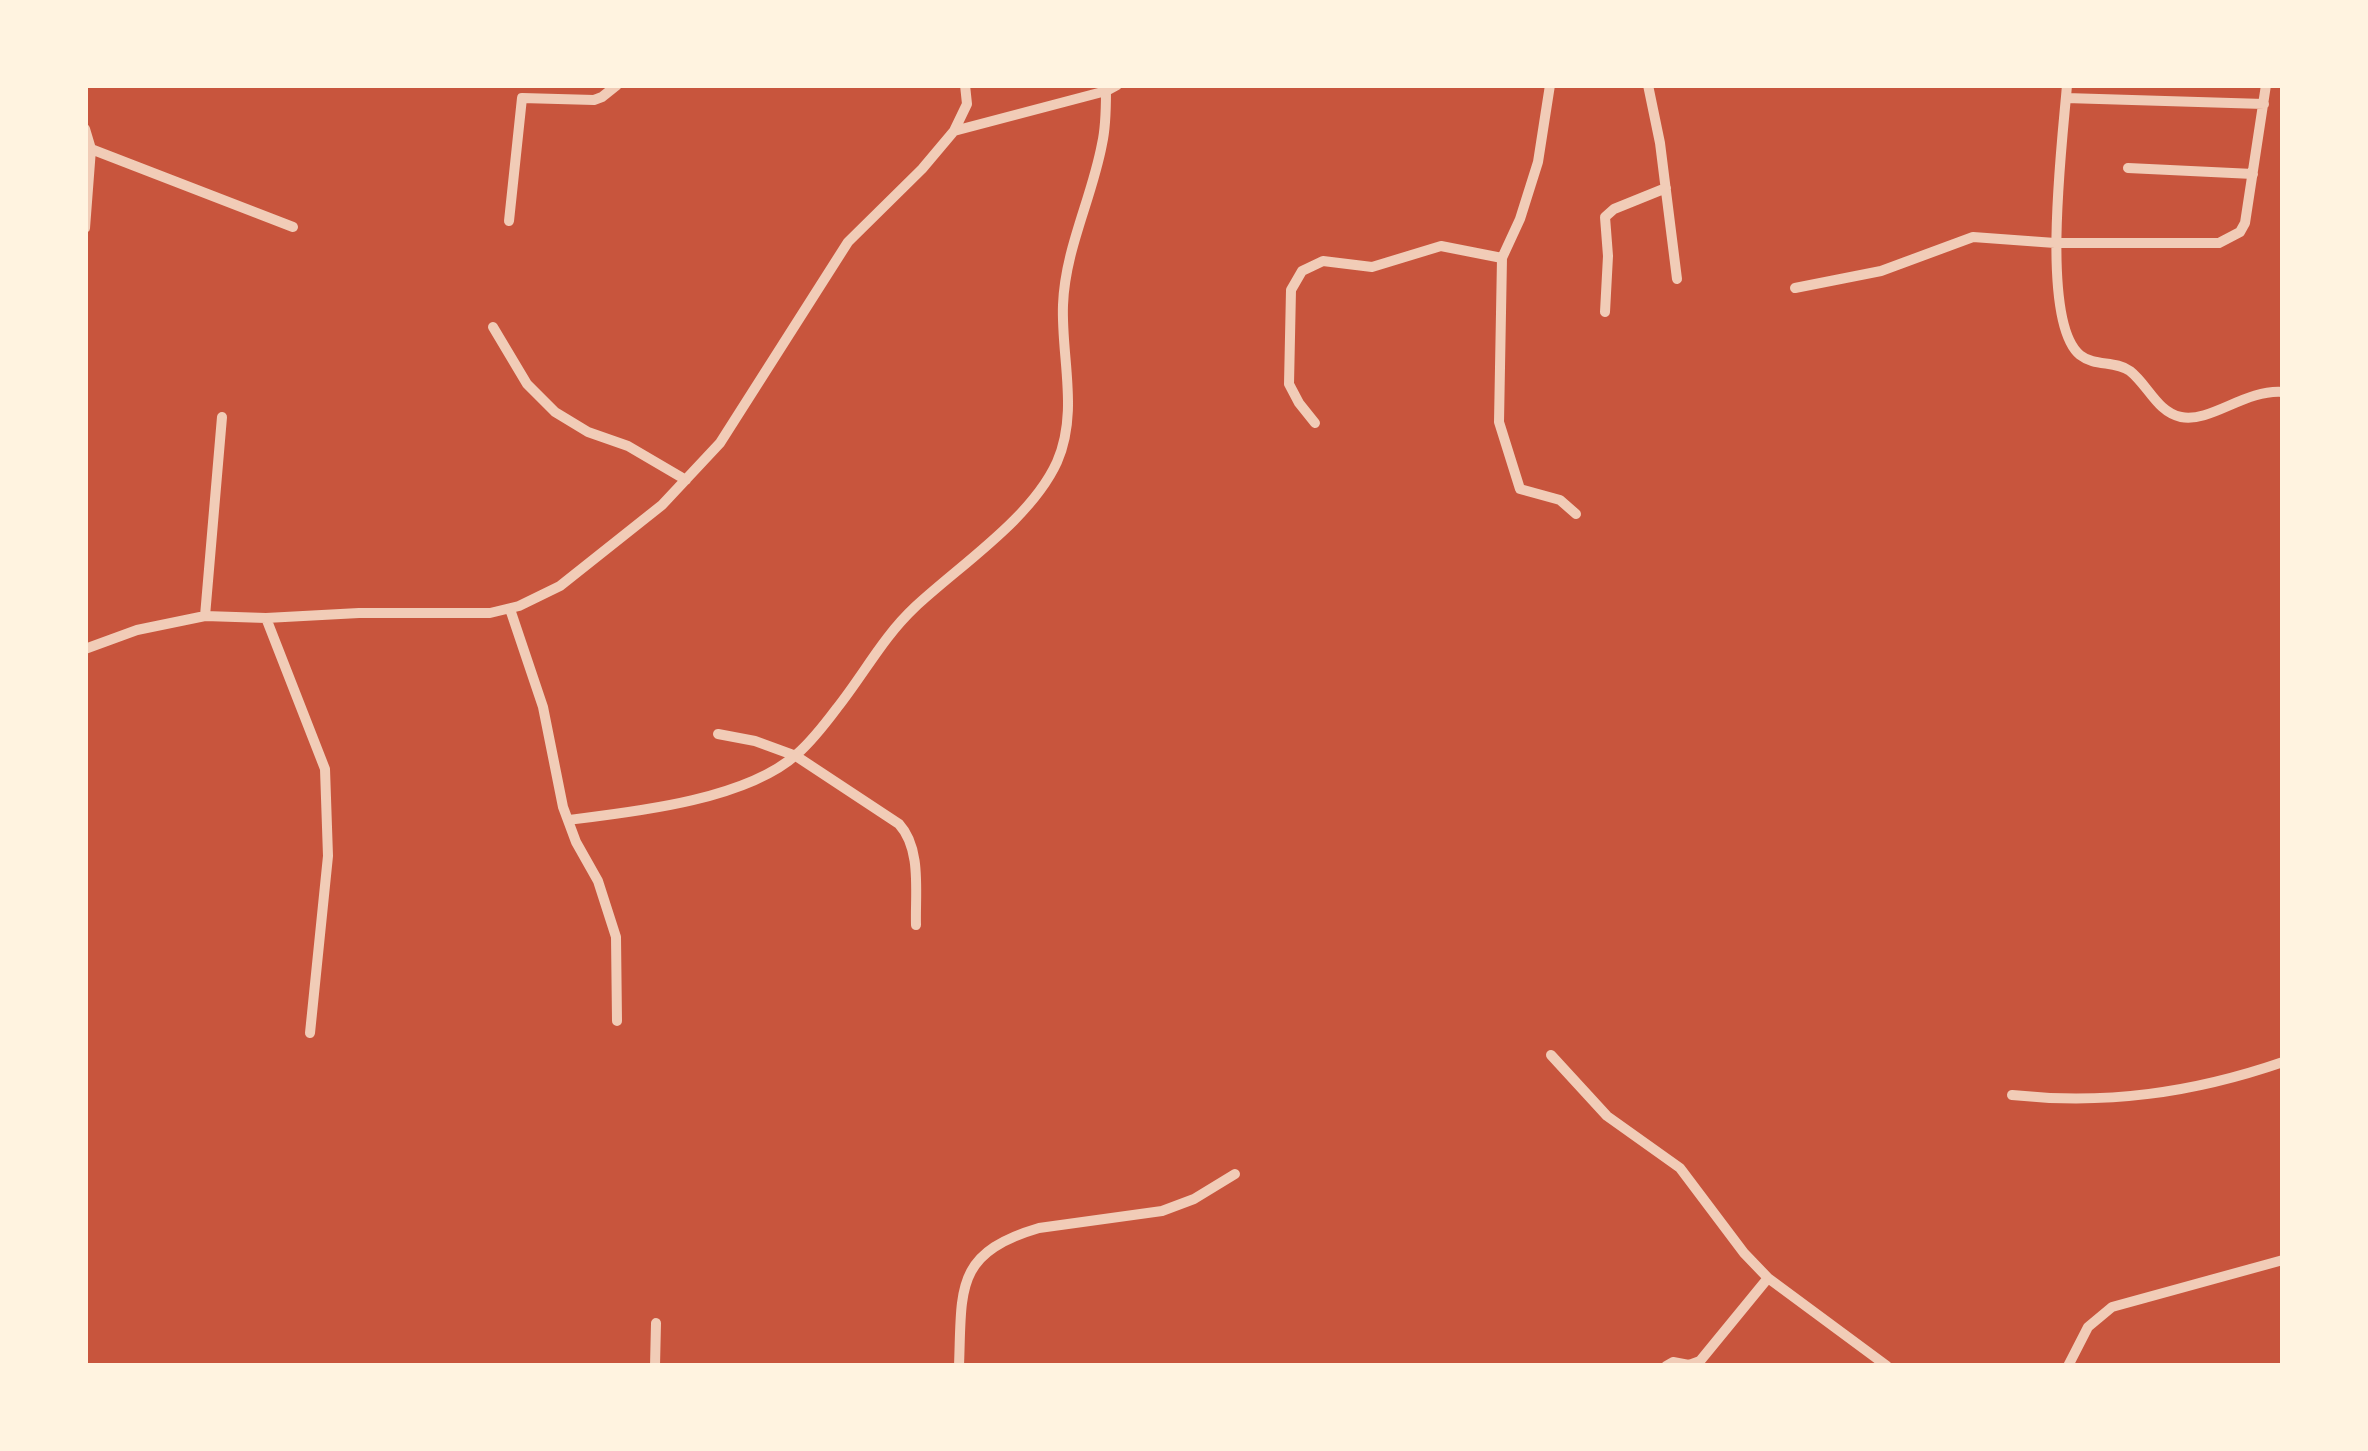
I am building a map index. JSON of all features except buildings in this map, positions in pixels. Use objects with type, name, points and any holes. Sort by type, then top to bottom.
[{"type":"street","points":[[510,221],[522,98],[594,100],[617,85]]},
{"type":"street","points":[[85,650],[137,630],[205,616],[476,614],[510,609],[579,573],[662,505],[720,442],[848,242],[922,169],[954,131],[967,104],[966,85]]},
{"type":"street","points":[[1550,85],[1538,162],[1520,220],[1502,258],[1499,422],[1515,482],[1524,492],[1560,500],[1576,514]]},
{"type":"street","points":[[1648,85],[1677,279]]},
{"type":"street","points":[[2067,85],[2056,243],[2060,310],[2065,330],[2079,355],[2128,370],[2160,405],[2181,417],[2209,414],[2259,392],[2283,392]]},
{"type":"street","points":[[1795,288],[1882,271],[1972,237],[2056,243],[2219,243],[2232,238],[2245,222],[2266,85]]},
{"type":"street","points":[[568,820],[657,809],[748,783],[796,756],[838,707],[899,622],[1005,528],[1055,467],[1069,410],[1064,280],[1103,142],[1112,88],[954,131]]},
{"type":"street","points":[[2066,98],[2264,104]]},
{"type":"street","points":[[85,129],[92,148],[85,228]]},
{"type":"street","points":[[92,148],[294,227]]},
{"type":"street","points":[[2128,168],[2253,174]]},
{"type":"street","points":[[1606,312],[1605,217],[1614,209],[1666,188]]},
{"type":"street","points":[[1316,422],[1289,384],[1292,290],[1302,271],[1323,262],[1372,267],[1441,246],[1502,258]]},
{"type":"street","points":[[493,327],[527,384],[555,412],[588,432],[628,446],[686,480]]},
{"type":"street","points":[[205,616],[222,417]]},
{"type":"street","points":[[510,609],[543,707],[568,820],[584,860],[598,881],[616,938],[617,1020]]},
{"type":"street","points":[[266,618],[325,768],[328,856],[310,1032]]},
{"type":"street","points":[[718,734],[755,741],[796,756],[907,833],[914,852],[916,925]]},
{"type":"street","points":[[1551,1055],[1607,1116],[1680,1168],[1744,1253],[1768,1278],[1887,1366]]},
{"type":"street","points":[[2012,1095],[2112,1100],[2156,1095],[2206,1086],[2283,1062]]},
{"type":"street","points":[[958,1366],[962,1291],[970,1268],[982,1256],[1017,1234],[1040,1228],[1177,1206],[1235,1174]]},
{"type":"street","points":[[2068,1366],[2088,1328],[2112,1307],[2283,1260]]},
{"type":"street","points":[[1666,1366],[1673,1362],[1690,1366],[1700,1361],[1768,1278]]},
{"type":"street","points":[[654,1366],[656,1324]]}]
